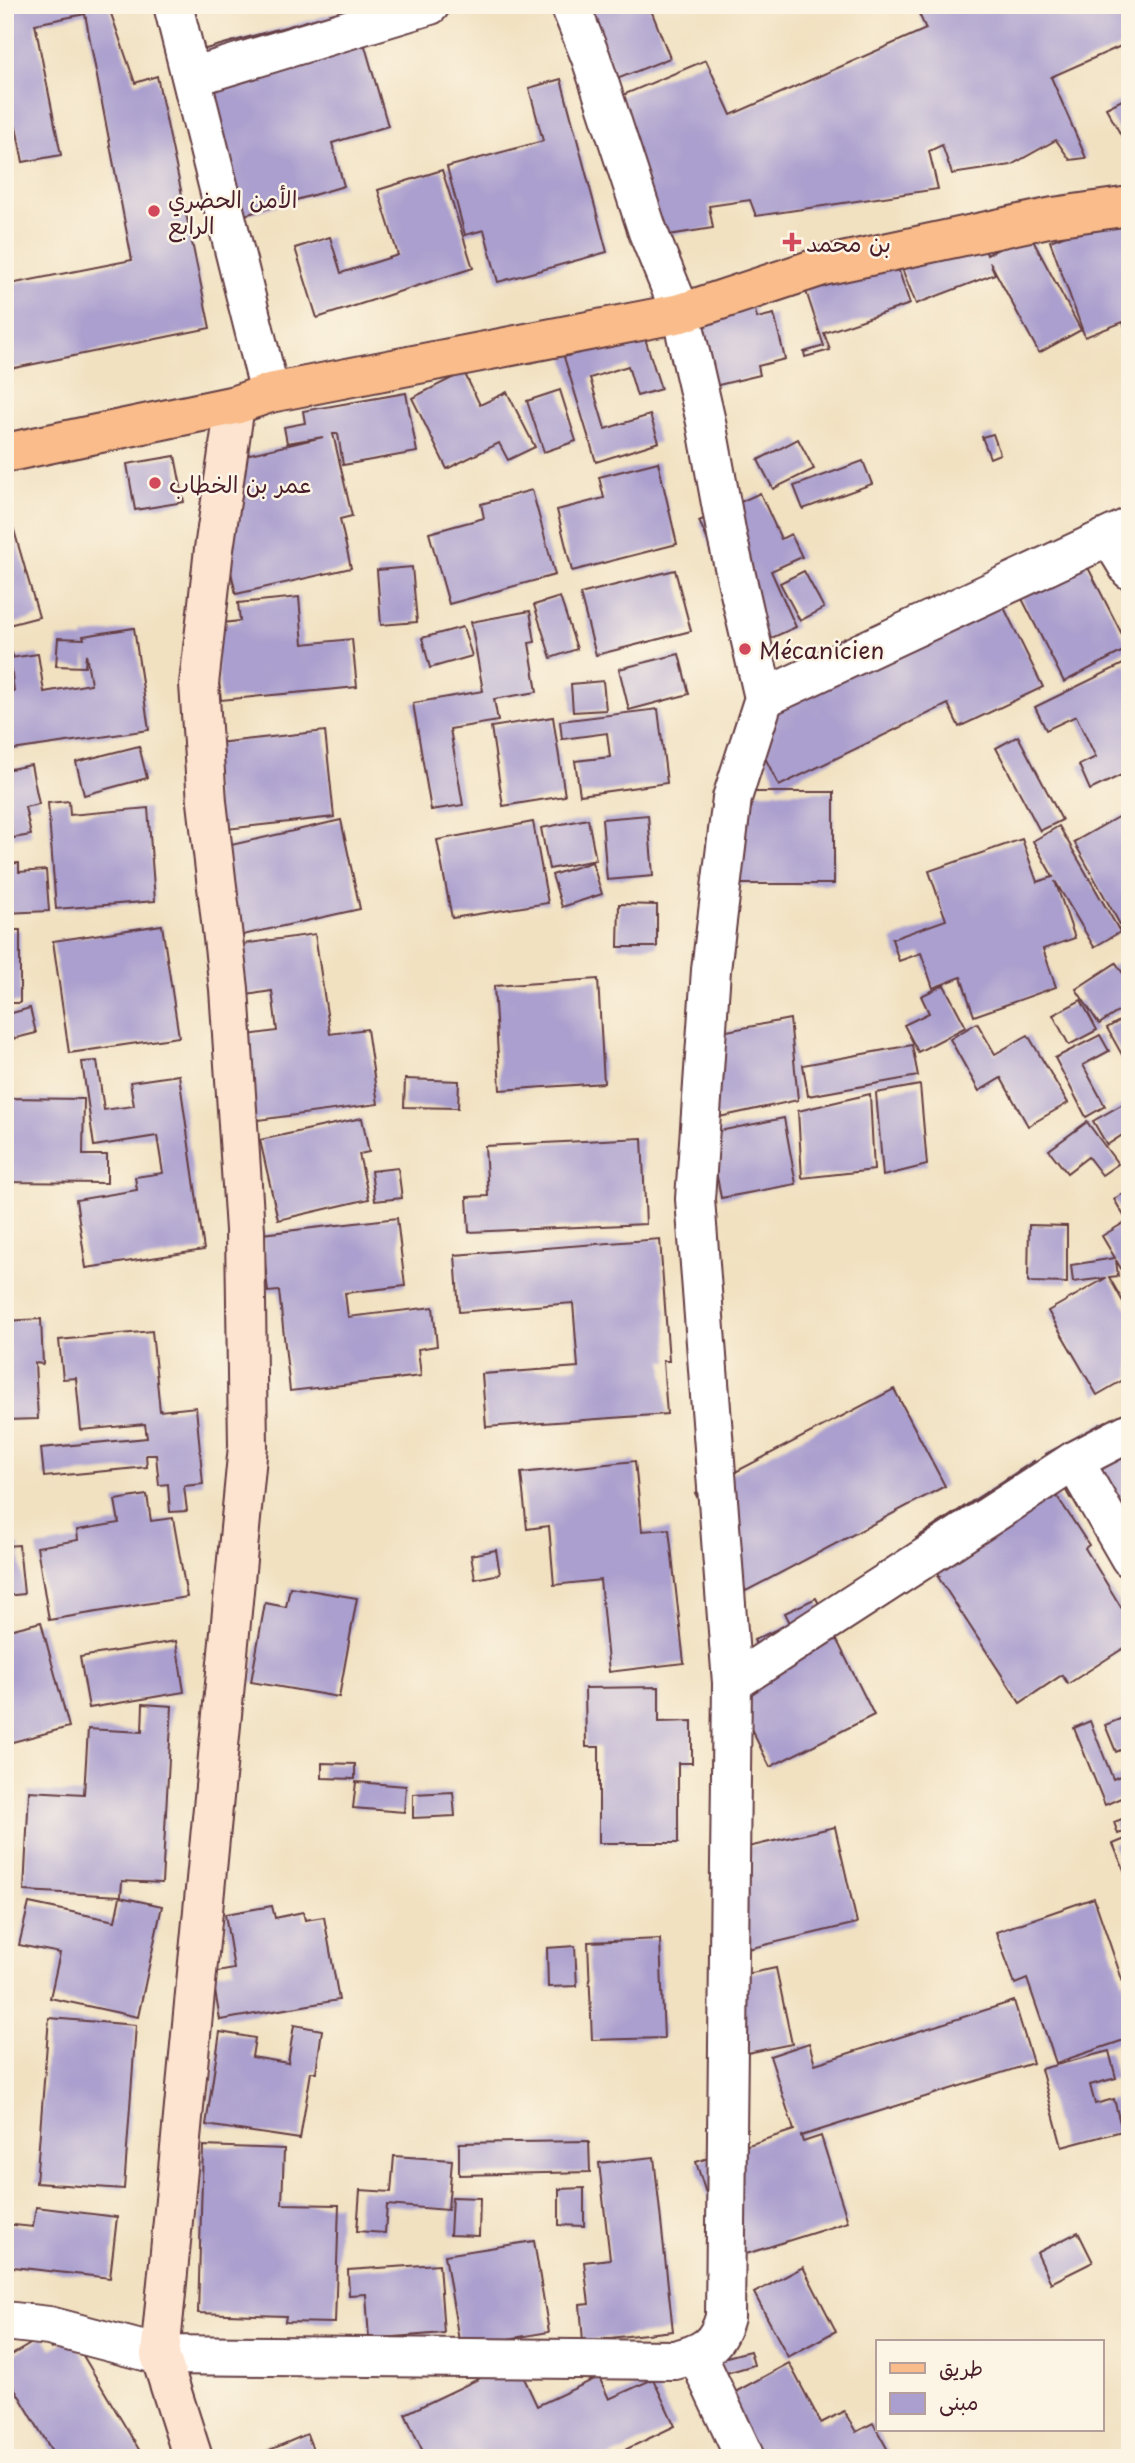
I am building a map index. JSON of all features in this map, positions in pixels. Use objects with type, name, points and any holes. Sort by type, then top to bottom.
[{"type":"main road","points":[[5,453],[235,405],[270,393],[681,313],[823,266],[1053,217],[1130,206]]},
{"type":"main road","points":[[193,2458],[160,2355],[248,1446],[245,1230],[233,1043],[207,802],[198,684],[235,405]]},
{"type":"street","points":[[173,5],[270,393]]},
{"type":"street","points":[[192,77],[430,5]]},
{"type":"street","points":[[5,2322],[49,2326],[160,2355],[675,2360],[697,2355],[710,2345],[721,2333],[725,2317],[732,1684],[695,1199],[711,970],[732,798],[764,698],[681,313],[648,232],[592,58],[570,5]]},
{"type":"street","points":[[764,698],[1120,532],[1130,570]]},
{"type":"street","points":[[732,1684],[1074,1461],[1130,1432]]},
{"type":"street","points":[[1074,1461],[1130,1558]]},
{"type":"street","points":[[697,2355],[745,2458]]},
{"type":"building","name":"الأمن الحضري الرابع","points":[[5,5],[108,5],[135,83],[157,76],[210,328],[5,370],[5,285],[132,260],[85,14],[35,24],[61,155],[23,162],[16,127],[5,129]]},
{"type":"building","points":[[580,5],[649,5],[670,58],[597,87]]},
{"type":"building","points":[[915,5],[1130,5],[1130,42],[1051,77],[1086,158],[1070,160],[1056,140],[1011,165],[952,174],[942,145],[929,151],[938,189],[756,216],[750,200],[709,206],[713,228],[656,237],[618,97],[706,60],[731,115],[926,29]]},
{"type":"building","points":[[354,8],[388,126],[332,143],[344,186],[224,221],[191,53]]},
{"type":"building","points":[[561,79],[607,252],[498,282],[484,230],[465,235],[447,167],[543,141],[529,88]]},
{"type":"building","points":[[1130,96],[1130,133],[1122,137],[1106,108]]},
{"type":"building","points":[[442,170],[473,268],[317,318],[295,248],[330,237],[341,273],[398,255],[378,190]]},
{"type":"building","points":[[1130,211],[1130,330],[1126,331],[1123,322],[1085,337],[1050,241]]},
{"type":"building","points":[[1029,233],[1081,330],[1039,353],[990,262],[995,274],[916,304],[901,266],[980,236],[987,255]]},
{"type":"building","points":[[894,256],[910,304],[824,333],[830,350],[805,357],[804,352],[824,346],[804,285]]},
{"type":"building","points":[[753,301],[757,318],[774,314],[785,359],[758,366],[760,375],[706,388],[688,317]]},
{"type":"building","points":[[643,332],[661,389],[637,396],[628,366],[590,378],[605,429],[650,415],[659,442],[596,462],[564,357]]},
{"type":"building","points":[[464,372],[480,405],[507,392],[535,447],[508,460],[499,443],[447,469],[412,398]]},
{"type":"building","points":[[560,390],[576,441],[544,452],[527,401]]},
{"type":"building","points":[[406,393],[417,452],[343,465],[338,434],[333,434],[352,516],[340,519],[351,568],[236,594],[207,464],[323,437],[287,443],[284,427],[305,423],[303,411]]},
{"type":"building","points":[[993,434],[1000,454],[990,458],[982,437]]},
{"type":"building","points":[[798,439],[814,469],[773,489],[758,460]]},
{"type":"building","name":"عمر بن الخطاب","points":[[175,456],[184,502],[135,510],[127,464]]},
{"type":"building","points":[[863,461],[872,484],[803,509],[794,486]]},
{"type":"building","points":[[658,462],[677,544],[572,571],[557,510],[604,498],[599,477]]},
{"type":"building","points":[[532,490],[555,575],[449,604],[429,533],[484,518],[481,504]]},
{"type":"building","points":[[760,493],[781,539],[791,534],[802,557],[771,571],[796,627],[756,645],[699,521]]},
{"type":"building","points":[[5,499],[39,617],[5,626]]},
{"type":"building","points":[[1075,542],[1129,648],[1064,682],[1010,575]]},
{"type":"building","points":[[412,567],[417,622],[381,625],[377,570]]},
{"type":"building","points":[[675,570],[691,631],[596,655],[580,594]]},
{"type":"building","points":[[804,571],[824,608],[800,621],[780,583]]},
{"type":"building","points":[[991,581],[1043,687],[959,727],[948,704],[779,786],[748,723]]},
{"type":"building","points":[[299,597],[303,644],[352,639],[357,687],[221,700],[213,624],[240,621],[238,603]]},
{"type":"building","points":[[560,597],[577,649],[551,658],[534,605]]},
{"type":"building","points":[[530,611],[535,642],[529,643],[537,692],[494,699],[498,721],[450,729],[463,805],[431,810],[413,703],[483,691],[471,622]]},
{"type":"building","points":[[463,627],[472,656],[430,668],[422,638]]},
{"type":"building","points":[[134,628],[149,730],[5,751],[5,692],[14,691],[10,658],[38,654],[44,692],[91,684],[86,654],[85,667],[56,666],[58,638],[84,639],[83,636]]},
{"type":"building","points":[[5,632],[13,656],[5,658]]},
{"type":"building","points":[[679,654],[689,694],[629,710],[619,669]]},
{"type":"building","points":[[1125,663],[1130,672],[1130,771],[1090,790],[1079,765],[1096,757],[1076,716],[1046,730],[1035,707]]},
{"type":"building","points":[[603,681],[606,710],[573,712],[571,684]]},
{"type":"building","points":[[658,709],[667,783],[580,795],[575,761],[610,757],[607,733],[562,739],[560,721]]},
{"type":"building","points":[[553,717],[565,796],[503,806],[491,727]]},
{"type":"building","points":[[325,731],[334,817],[218,830],[209,744]]},
{"type":"building","points":[[1018,736],[1062,820],[1040,831],[996,748]]},
{"type":"building","points":[[139,746],[147,778],[84,795],[76,762]]},
{"type":"building","points":[[31,765],[39,804],[25,807],[31,835],[13,838],[5,795],[5,770]]},
{"type":"building","points":[[716,792],[834,792],[834,884],[716,884]]},
{"type":"building","points":[[69,801],[70,815],[148,808],[155,901],[56,909],[48,803]]},
{"type":"building","points":[[1123,814],[1130,826],[1130,936],[1127,937],[1074,842]]},
{"type":"building","points":[[648,815],[653,876],[607,880],[602,819]]},
{"type":"building","points":[[588,819],[596,860],[549,869],[541,828]]},
{"type":"building","points":[[341,820],[360,909],[234,937],[214,849]]},
{"type":"building","points":[[533,822],[548,903],[452,918],[437,840]]},
{"type":"building","points":[[1059,826],[1120,932],[1094,947],[1055,881],[1075,938],[1043,949],[1056,987],[974,1016],[961,977],[933,988],[921,953],[899,961],[892,939],[946,920],[929,871],[1022,839],[1037,882],[1053,877],[1033,841]]},
{"type":"building","points":[[592,862],[602,894],[562,907],[552,875]]},
{"type":"building","points":[[19,863],[19,872],[46,870],[49,911],[5,913],[5,864]]},
{"type":"building","points":[[619,904],[657,905],[657,947],[618,947]]},
{"type":"building","points":[[162,925],[179,1037],[69,1053],[53,941]]},
{"type":"building","points":[[5,930],[20,930],[20,1003],[5,1003]]},
{"type":"building","points":[[315,934],[330,1034],[367,1029],[378,1104],[251,1121],[240,1036],[277,1031],[272,991],[234,997],[227,946]]},
{"type":"building","points":[[1116,963],[1130,984],[1130,1004],[1099,1024],[1076,989]]},
{"type":"building","points":[[598,979],[604,1083],[500,1090],[494,986]]},
{"type":"building","points":[[944,985],[966,1027],[918,1052],[904,1025],[929,1013],[921,996]]},
{"type":"building","points":[[1081,1000],[1097,1030],[1069,1045],[1053,1015]]},
{"type":"building","points":[[30,1008],[36,1033],[12,1039],[5,1015]]},
{"type":"building","points":[[1130,1015],[1130,1069],[1107,1028]]},
{"type":"building","points":[[790,1019],[798,1100],[710,1119],[716,1033]]},
{"type":"building","points":[[977,1023],[995,1054],[1028,1035],[1068,1103],[1028,1126],[1001,1078],[979,1091],[950,1039]]},
{"type":"building","points":[[1100,1035],[1109,1051],[1083,1065],[1105,1106],[1086,1117],[1055,1058]]},
{"type":"building","points":[[912,1045],[918,1076],[808,1096],[803,1065]]},
{"type":"building","points":[[97,1061],[104,1110],[134,1106],[130,1082],[179,1075],[204,1250],[86,1268],[76,1200],[137,1190],[135,1177],[163,1173],[157,1136],[94,1146],[82,1062]]},
{"type":"building","points":[[405,1079],[459,1081],[458,1108],[404,1107]]},
{"type":"building","points":[[920,1085],[927,1165],[883,1176],[876,1093]]},
{"type":"building","points":[[870,1094],[874,1170],[802,1178],[798,1111]]},
{"type":"building","points":[[6,1098],[84,1099],[83,1155],[107,1155],[107,1183],[5,1182]]},
{"type":"building","points":[[1130,1100],[1130,1143],[1124,1134],[1107,1145],[1093,1121]]},
{"type":"building","points":[[362,1118],[369,1152],[359,1154],[369,1199],[278,1220],[260,1140]]},
{"type":"building","points":[[784,1118],[796,1184],[721,1198],[709,1133]]},
{"type":"building","points":[[1087,1122],[1118,1164],[1102,1175],[1088,1157],[1067,1173],[1049,1150]]},
{"type":"building","points":[[642,1138],[646,1224],[469,1232],[467,1197],[488,1196],[485,1146]]},
{"type":"building","points":[[398,1168],[402,1198],[375,1201],[371,1171]]},
{"type":"building","points":[[1130,1190],[1130,1284],[1116,1260],[1118,1276],[1109,1277],[1130,1314],[1130,1376],[1097,1395],[1048,1311],[1106,1278],[1073,1282],[1071,1265],[1115,1258],[1102,1236],[1127,1221],[1114,1199]]},
{"type":"building","points":[[397,1218],[405,1286],[345,1293],[348,1317],[433,1307],[437,1346],[418,1349],[421,1376],[290,1391],[279,1291],[268,1292],[262,1234]]},
{"type":"building","points":[[1029,1225],[1067,1226],[1067,1283],[1028,1282]]},
{"type":"building","points":[[660,1239],[669,1361],[663,1361],[667,1414],[486,1427],[482,1374],[578,1367],[573,1303],[459,1312],[455,1255]]},
{"type":"building","points":[[41,1319],[43,1364],[35,1363],[38,1419],[5,1420],[5,1321]]},
{"type":"building","points":[[152,1331],[160,1411],[196,1407],[203,1484],[184,1486],[187,1511],[170,1512],[168,1484],[159,1485],[156,1455],[146,1455],[147,1467],[44,1477],[41,1448],[147,1438],[145,1424],[81,1430],[76,1378],[63,1379],[59,1340]]},
{"type":"building","points":[[894,1389],[945,1486],[746,1591],[695,1493]]},
{"type":"building","points":[[1106,1421],[1130,1464],[1130,1529],[1079,1493],[1070,1498],[1046,1454]]},
{"type":"building","points":[[635,1461],[642,1531],[669,1529],[684,1663],[609,1672],[600,1580],[554,1585],[549,1526],[527,1529],[521,1473]]},
{"type":"building","points":[[1034,1461],[1089,1545],[1085,1548],[1130,1622],[1130,1644],[1068,1684],[1062,1675],[1020,1703],[938,1577],[940,1576],[916,1538]]},
{"type":"building","points":[[147,1495],[151,1521],[173,1518],[187,1597],[49,1620],[37,1547],[78,1540],[77,1530],[119,1523],[115,1500]]},
{"type":"building","points":[[19,1545],[24,1594],[5,1596],[5,1546]]},
{"type":"building","points":[[496,1550],[500,1574],[475,1579],[471,1555]]},
{"type":"building","points":[[290,1587],[357,1598],[339,1697],[251,1682],[265,1603],[286,1607]]},
{"type":"building","points":[[816,1598],[874,1715],[770,1767],[730,1686],[767,1667],[754,1640],[790,1623],[785,1613]]},
{"type":"building","points":[[41,1622],[69,1727],[5,1744],[5,1631]]},
{"type":"building","points":[[176,1641],[184,1692],[89,1708],[80,1657]]},
{"type":"building","points":[[659,1687],[659,1722],[692,1721],[692,1763],[678,1763],[678,1843],[599,1843],[599,1747],[586,1747],[585,1688]]},
{"type":"building","points":[[143,1704],[172,1706],[162,1883],[122,1881],[121,1896],[24,1891],[29,1791],[84,1794],[88,1729],[142,1732]]},
{"type":"building","points":[[1130,1715],[1130,1746],[1116,1752],[1105,1725]]},
{"type":"building","points":[[1090,1721],[1113,1779],[1130,1772],[1130,1794],[1105,1805],[1074,1728]]},
{"type":"building","points":[[322,1763],[355,1764],[355,1779],[322,1778]]},
{"type":"building","points":[[356,1782],[406,1786],[404,1812],[353,1808]]},
{"type":"building","points":[[453,1792],[455,1816],[413,1818],[413,1794]]},
{"type":"building","points":[[1130,1816],[1130,1830],[1118,1834],[1114,1822]]},
{"type":"building","points":[[835,1827],[857,1923],[739,1951],[735,1850]]},
{"type":"building","points":[[1130,1837],[1130,1884],[1113,1844]]},
{"type":"building","points":[[120,1897],[162,1906],[138,2017],[50,1998],[60,1953],[19,1945],[29,1903],[115,1921]]},
{"type":"building","points":[[1094,1898],[1126,1991],[1124,1981],[1130,1980],[1130,2038],[1056,2063],[1027,1979],[1015,1984],[996,1932]]},
{"type":"building","points":[[272,1906],[275,1918],[303,1912],[305,1920],[324,1917],[339,2000],[220,2020],[212,1973],[234,1969],[225,1914]]},
{"type":"building","points":[[660,1939],[664,2038],[592,2040],[588,1942]]},
{"type":"building","points":[[575,1946],[577,1986],[548,1987],[547,1948]]},
{"type":"building","points":[[776,1968],[792,2044],[747,2053],[732,1977]]},
{"type":"building","points":[[1014,2001],[1033,2063],[801,2136],[803,2142],[821,2136],[848,2222],[727,2260],[696,2162],[794,2130],[770,2056],[809,2043],[815,2064]]},
{"type":"building","points":[[49,2018],[136,2025],[124,2189],[36,2183]]},
{"type":"building","points":[[294,2025],[322,2030],[316,2072],[311,2072],[300,2139],[206,2125],[220,2032],[255,2038],[252,2057],[288,2063]]},
{"type":"building","points":[[1109,2051],[1116,2078],[1090,2085],[1095,2104],[1114,2099],[1122,2131],[1062,2147],[1041,2069]]},
{"type":"building","points":[[589,2141],[590,2172],[459,2175],[459,2143]]},
{"type":"building","points":[[203,2146],[284,2149],[282,2204],[339,2205],[335,2323],[285,2322],[286,2316],[198,2313]]},
{"type":"building","points":[[394,2156],[452,2160],[448,2210],[387,2205],[385,2233],[357,2231],[360,2190],[391,2192]]},
{"type":"building","points":[[654,2157],[673,2331],[583,2341],[580,2305],[589,2304],[584,2262],[610,2259],[599,2163]]},
{"type":"building","points":[[584,2188],[584,2226],[559,2225],[559,2189]]},
{"type":"building","points":[[452,2197],[480,2198],[479,2236],[450,2235]]},
{"type":"building","points":[[36,2207],[117,2217],[110,2278],[5,2266],[5,2224],[33,2227]]},
{"type":"building","points":[[1078,2232],[1093,2262],[1051,2283],[1037,2253]]},
{"type":"building","points":[[534,2241],[549,2332],[460,2347],[445,2255]]},
{"type":"building","points":[[439,2264],[444,2333],[369,2339],[366,2294],[349,2295],[348,2270]]},
{"type":"building","points":[[803,2267],[836,2331],[788,2357],[754,2293]]},
{"type":"building","points":[[44,2336],[52,2349],[72,2337],[144,2458],[56,2458],[5,2372],[5,2359]]},
{"type":"building","points":[[750,2351],[754,2365],[723,2374],[719,2359]]},
{"type":"building","points":[[516,2361],[537,2406],[599,2377],[609,2399],[653,2379],[675,2426],[608,2458],[426,2458],[405,2414]]},
{"type":"building","points":[[789,2363],[821,2423],[844,2411],[856,2432],[873,2423],[889,2452],[879,2458],[756,2458],[724,2398]]},
{"type":"building","points":[[307,2434],[316,2458],[251,2458]]},
{"type":"place","name":"الأمن الحضري الرابع","points":[[154,211]]},
{"type":"place","name":"بن محمد","points":[[792,242]]},
{"type":"place","name":"عمر بن الخطاب","points":[[155,483]]},
{"type":"place","name":"Mécanicien","points":[[745,649]]}]
